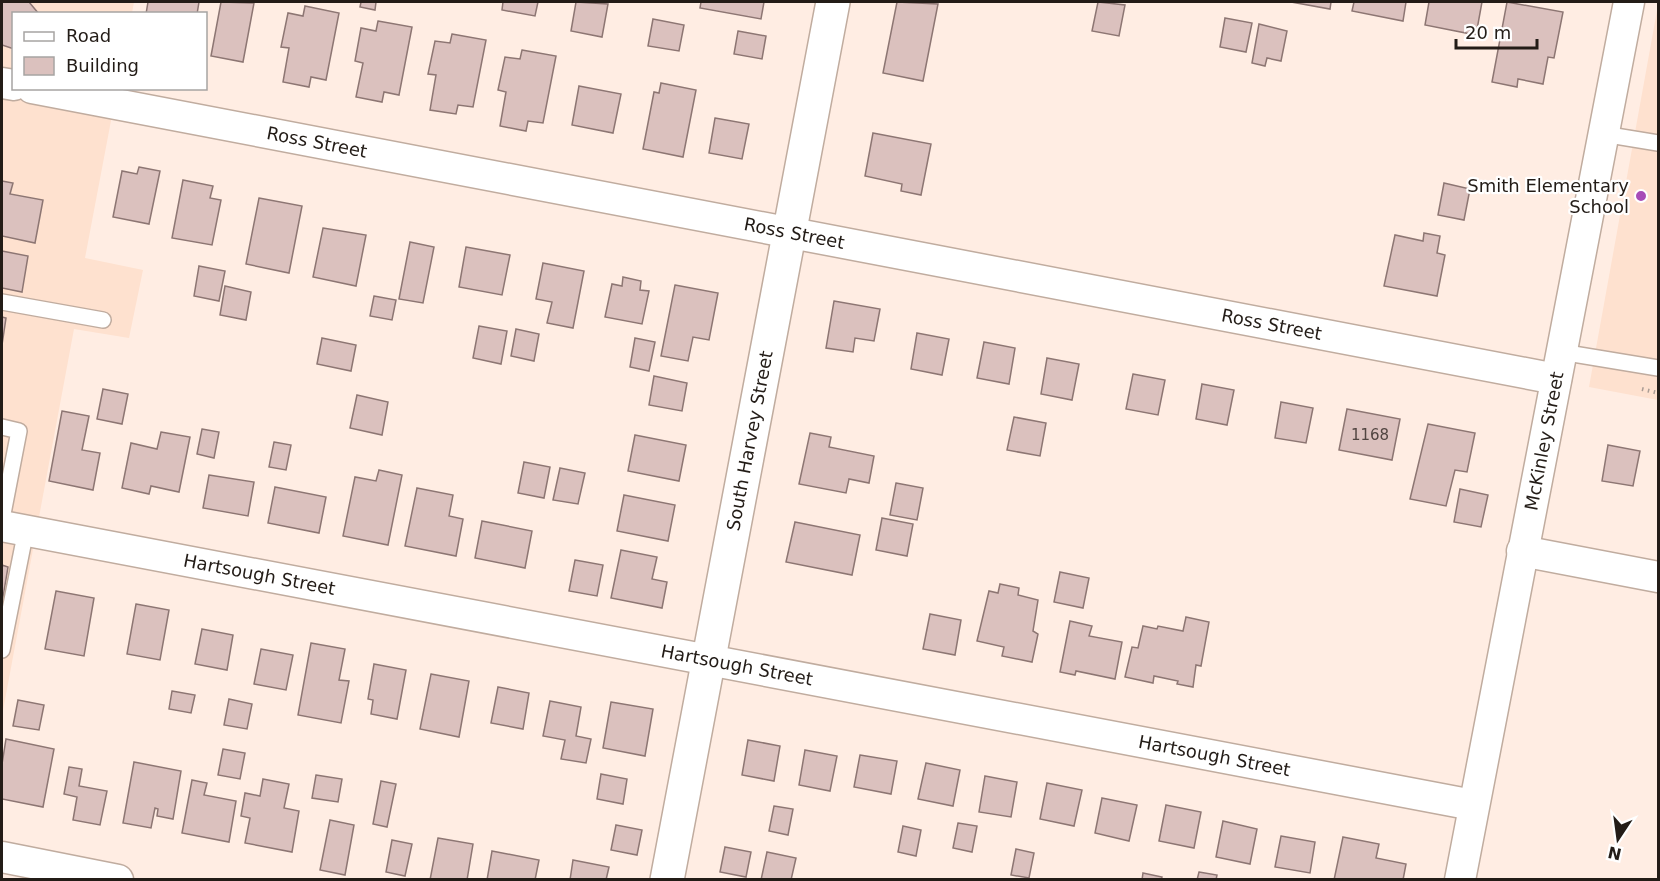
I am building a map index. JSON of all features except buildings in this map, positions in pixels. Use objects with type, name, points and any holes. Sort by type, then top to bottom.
[{"type":"street","name":"South Harvey Street","points":[[667,879],[833,2]]},
{"type":"street","name":"McKinley Street","points":[[1460,879],[1629,2]]},
{"type":"street","name":"Ross Street","points":[[43,90],[789,232],[1558,365]]},
{"type":"street","name":"Hartsough Street","points":[[10,525],[1473,805]]},
{"type":"street","points":[[1522,551],[1659,577]]},
{"type":"street","points":[[2,857],[118,879]]},
{"type":"lane","points":[[1603,134],[1659,143]]},
{"type":"lane","points":[[2,302],[104,320]]},
{"type":"lane","points":[[1558,365],[1659,368]]},
{"type":"lane","points":[[2,427],[19,431],[2,650]]},
{"type":"shaded area","points":[[2,2],[134,2],[132,12],[12,12],[12,90],[117,90],[85,258],[143,270],[129,338],[74,329],[2,716]]},
{"type":"shaded area","name":"Smith Elementary School","points":[[1658,5],[1658,400],[1589,387]]},
{"type":"place","name":"Smith Elementary School","points":[[1641,196]]}]
